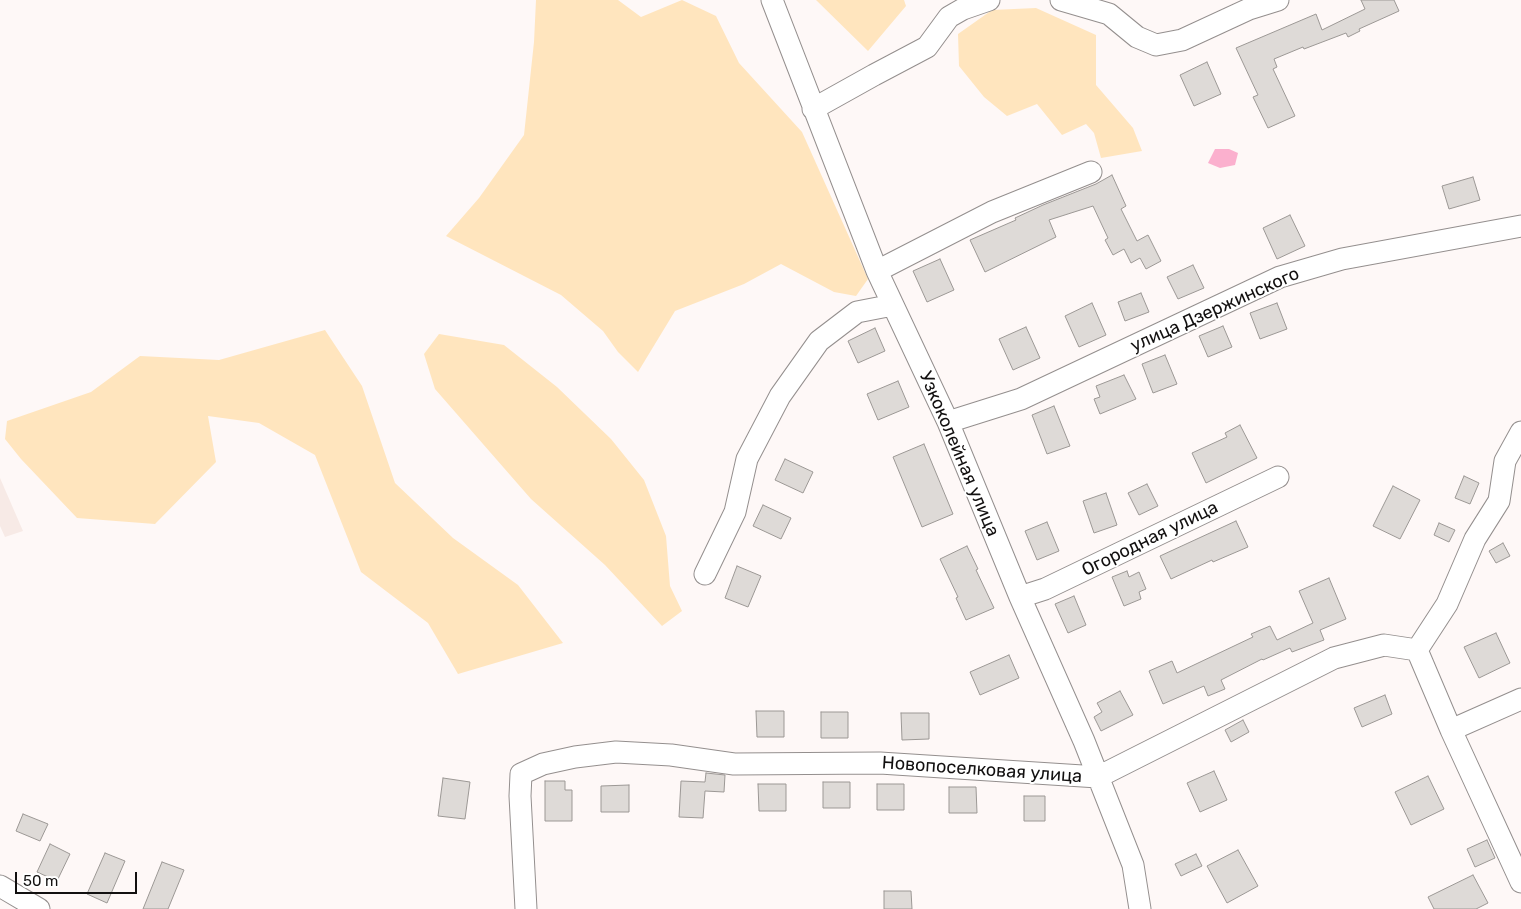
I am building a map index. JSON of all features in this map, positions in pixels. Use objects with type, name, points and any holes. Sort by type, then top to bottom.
[{"type":"street","name":"Узкоколейная улица","points":[[772,0],[877,271],[948,422],[1020,597],[1084,741],[1134,865],[1140,909]]},
{"type":"street","points":[[813,109],[927,47],[948,9],[963,9],[989,0]]},
{"type":"street","points":[[1062,0],[1109,14],[1137,37],[1156,45],[1182,40],[1249,9],[1278,0]]},
{"type":"street","points":[[877,271],[992,212],[1091,172]]},
{"type":"street","name":"улица Дзержинского","points":[[948,422],[1021,399],[1280,277],[1342,259],[1521,226]]},
{"type":"street","points":[[705,574],[735,512],[747,459],[786,388],[819,341],[856,312],[893,305]]},
{"type":"street","points":[[1521,432],[1505,461],[1499,501],[1475,539],[1447,604],[1417,650],[1451,730],[1521,882]]},
{"type":"street","name":"Огородная улица","points":[[1020,597],[1045,589],[1278,477]]},
{"type":"street","name":"Новопоселковая улица","points":[[526,909],[520,796],[521,774],[543,764],[575,757],[616,752],[671,755],[734,764],[880,763],[1098,777],[1334,658],[1384,645],[1417,650]]},
{"type":"street","points":[[1451,730],[1521,699]]},
{"type":"street","points":[[0,886],[39,909]]},
{"type":"shaded area","points":[[536,0],[618,0],[641,17],[682,0],[716,16],[739,63],[802,132],[868,279],[856,296],[834,292],[781,264],[744,284],[675,311],[638,372],[618,352],[603,331],[561,295],[446,236],[479,198],[524,135],[534,42]]},
{"type":"shaded area","points":[[816,0],[904,0],[906,6],[868,51]]},
{"type":"shaded area","points":[[1036,8],[1096,35],[1096,85],[1133,128],[1142,151],[1101,158],[1094,133],[1086,124],[1062,135],[1037,104],[1007,116],[984,97],[959,66],[958,34],[992,10]]},
{"type":"shaded area","points":[[1215,149],[1229,149],[1238,153],[1235,165],[1220,168],[1208,163]]},
{"type":"shaded area","points":[[325,330],[362,386],[395,483],[453,538],[518,585],[563,643],[458,674],[428,623],[361,572],[315,455],[259,423],[208,416],[216,462],[155,524],[77,518],[21,459],[5,439],[7,421],[91,392],[140,356],[219,360]]},
{"type":"shaded area","points":[[439,334],[504,345],[557,387],[611,439],[644,480],[666,536],[670,586],[682,611],[662,626],[605,565],[531,499],[435,389],[424,354]]},
{"type":"shaded area","points":[[0,478],[23,531],[5,537],[0,526]]},
{"type":"building","points":[[1361,0],[1394,0],[1399,11],[1359,29],[1360,31],[1348,37],[1346,33],[1274,59],[1277,67],[1273,69],[1295,116],[1268,128],[1253,97],[1258,95],[1236,48],[1316,14],[1322,30],[1365,9]]},
{"type":"building","points":[[1207,62],[1221,94],[1194,106],[1180,75]]},
{"type":"building","points":[[1112,175],[1126,206],[1121,209],[1137,241],[1148,235],[1161,261],[1146,269],[1140,258],[1131,263],[1124,249],[1113,255],[1105,240],[1108,238],[1093,206],[1049,220],[1056,237],[985,272],[970,240],[1016,220],[1015,218],[1043,205],[1096,184]]},
{"type":"building","points":[[1473,177],[1480,200],[1449,209],[1442,186]]},
{"type":"building","points":[[1290,215],[1305,246],[1277,259],[1263,228]]},
{"type":"building","points":[[940,259],[954,290],[927,302],[913,271]]},
{"type":"building","points":[[1193,265],[1204,288],[1178,299],[1167,277]]},
{"type":"building","points":[[1141,293],[1149,312],[1125,321],[1118,302]]},
{"type":"building","points":[[1092,303],[1106,335],[1079,347],[1065,316]]},
{"type":"building","points":[[1277,303],[1287,329],[1260,339],[1250,313]]},
{"type":"building","points":[[1223,326],[1232,347],[1208,357],[1199,336]]},
{"type":"building","points":[[1026,327],[1040,358],[1013,370],[999,339]]},
{"type":"building","points":[[875,328],[885,351],[858,363],[848,341]]},
{"type":"building","points":[[1165,355],[1177,384],[1153,393],[1142,364]]},
{"type":"building","points":[[1124,375],[1136,399],[1100,414],[1094,399],[1100,397],[1096,386]]},
{"type":"building","points":[[898,381],[909,407],[878,420],[867,394]]},
{"type":"building","points":[[1054,406],[1070,446],[1047,454],[1032,415]]},
{"type":"building","points":[[1240,425],[1257,458],[1206,483],[1192,453],[1227,437],[1225,433]]},
{"type":"building","points":[[924,444],[953,514],[922,527],[893,457]]},
{"type":"building","points":[[785,459],[813,472],[803,493],[775,480]]},
{"type":"building","points":[[1464,476],[1479,483],[1470,504],[1455,498]]},
{"type":"building","points":[[1147,484],[1158,506],[1139,515],[1128,493]]},
{"type":"building","points":[[1393,486],[1420,500],[1400,539],[1373,526]]},
{"type":"building","points":[[1106,493],[1117,525],[1094,533],[1083,501]]},
{"type":"building","points":[[763,505],[791,518],[781,539],[753,526]]},
{"type":"building","points":[[1236,521],[1248,547],[1213,562],[1212,560],[1171,579],[1160,556]]},
{"type":"building","points":[[1047,522],[1059,551],[1037,560],[1025,531]]},
{"type":"building","points":[[1439,523],[1455,530],[1449,542],[1434,535]]},
{"type":"building","points":[[1503,543],[1510,556],[1496,563],[1489,551]]},
{"type":"building","points":[[967,546],[994,608],[966,620],[956,598],[958,597],[940,559]]},
{"type":"building","points":[[737,566],[761,576],[748,607],[725,598]]},
{"type":"building","points":[[1127,571],[1129,577],[1139,572],[1146,589],[1139,592],[1141,599],[1124,606],[1112,577]]},
{"type":"building","points":[[1329,578],[1346,619],[1320,630],[1324,640],[1292,652],[1290,648],[1262,659],[1221,680],[1225,689],[1208,696],[1204,686],[1163,704],[1149,671],[1172,661],[1177,673],[1253,637],[1251,634],[1270,626],[1277,640],[1313,623],[1299,591]]},
{"type":"building","points":[[1074,596],[1086,625],[1068,633],[1055,604]]},
{"type":"building","points":[[1496,633],[1510,663],[1479,678],[1464,647]]},
{"type":"building","points":[[1009,655],[1019,678],[980,695],[970,672]]},
{"type":"building","points":[[1120,691],[1133,715],[1101,731],[1094,717],[1102,712],[1097,703]]},
{"type":"building","points":[[1385,695],[1392,714],[1362,727],[1354,708]]},
{"type":"building","points":[[756,711],[784,711],[784,737],[757,737]]},
{"type":"building","points":[[821,712],[848,712],[848,738],[821,738]]},
{"type":"building","points":[[901,713],[929,713],[929,739],[902,740]]},
{"type":"building","points":[[1243,720],[1249,732],[1231,742],[1225,730]]},
{"type":"building","points":[[1214,771],[1227,800],[1200,812],[1187,783]]},
{"type":"building","points":[[706,773],[725,775],[724,792],[705,791],[703,818],[679,817],[681,781],[705,782]]},
{"type":"building","points":[[1428,776],[1444,809],[1411,825],[1395,792]]},
{"type":"building","points":[[443,778],[470,782],[465,819],[438,816]]},
{"type":"building","points":[[545,781],[565,781],[565,790],[572,790],[572,821],[545,821]]},
{"type":"building","points":[[823,782],[850,782],[850,808],[823,808]]},
{"type":"building","points":[[758,784],[786,784],[786,811],[759,811]]},
{"type":"building","points":[[877,784],[904,784],[904,810],[877,810]]},
{"type":"building","points":[[629,785],[629,812],[601,812],[601,786]]},
{"type":"building","points":[[949,787],[976,787],[977,813],[949,813]]},
{"type":"building","points":[[1024,796],[1045,796],[1045,821],[1024,821]]},
{"type":"building","points":[[23,814],[48,824],[40,841],[16,831]]},
{"type":"building","points":[[1487,840],[1495,858],[1475,867],[1467,849]]},
{"type":"building","points":[[50,844],[70,854],[57,881],[37,872]]},
{"type":"building","points":[[1238,850],[1258,886],[1227,903],[1207,866]]},
{"type":"building","points":[[105,853],[125,861],[107,903],[87,894]]},
{"type":"building","points":[[1196,854],[1202,866],[1181,876],[1175,864]]},
{"type":"building","points":[[162,862],[184,870],[168,909],[143,909]]},
{"type":"building","points":[[1473,875],[1488,903],[1476,909],[1434,909],[1428,897]]},
{"type":"building","points":[[884,891],[911,891],[912,909],[884,909]]}]
